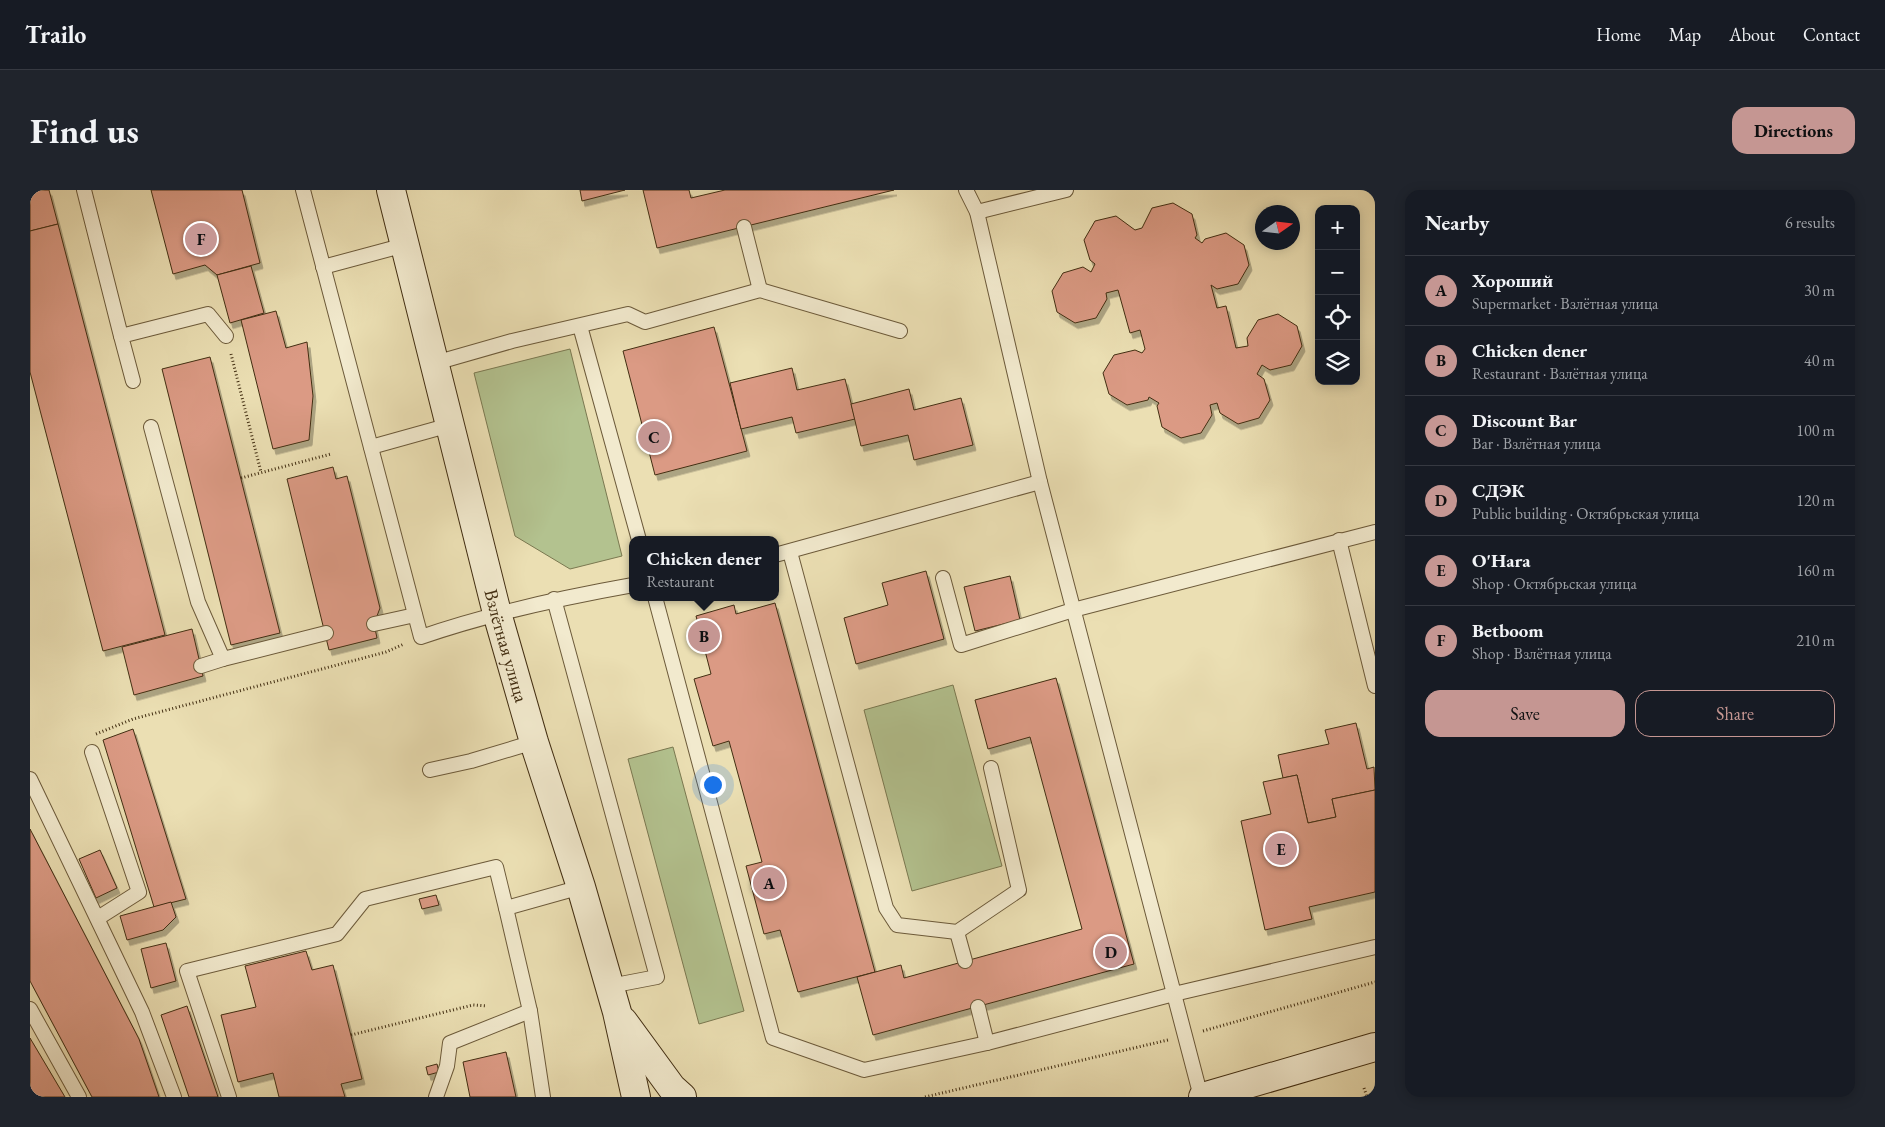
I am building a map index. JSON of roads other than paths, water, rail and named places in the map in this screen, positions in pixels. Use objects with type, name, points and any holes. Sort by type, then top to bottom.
[{"type":"main road","name":"Взлётная улица","points":[[391,190],[497,613],[534,742],[582,887],[617,1012],[636,1097]]},
{"type":"main road","points":[[617,1012],[672,1088],[682,1097]]},
{"type":"main road","points":[[1202,1097],[1375,1047]]},
{"type":"lane","points":[[84,190],[133,381]]},
{"type":"lane","points":[[303,190],[421,637],[497,613],[554,599],[629,586]]},
{"type":"lane","points":[[966,190],[977,212],[1040,482],[1202,1097]]},
{"type":"lane","points":[[977,212],[1066,190]]},
{"type":"lane","points":[[744,227],[760,290]]},
{"type":"lane","points":[[323,267],[405,245]]},
{"type":"lane","points":[[434,363],[512,341],[628,314],[645,322],[760,290],[900,330]]},
{"type":"lane","points":[[121,336],[208,314],[226,336]]},
{"type":"lane","points":[[580,326],[638,536]]},
{"type":"lane","points":[[371,447],[450,426]]},
{"type":"lane","points":[[151,427],[198,602],[223,659]]},
{"type":"lane","points":[[779,554],[1040,482]]},
{"type":"lane","points":[[942,578],[961,645],[1073,610],[1375,532]]},
{"type":"lane","points":[[1339,540],[1375,686]]},
{"type":"lane","points":[[790,552],[886,908],[897,925],[957,932],[1019,890],[991,768]]},
{"type":"lane","points":[[554,599],[657,977],[610,986]]},
{"type":"lane","points":[[656,601],[773,1038],[864,1070],[987,1043],[1174,994],[1375,947]]},
{"type":"lane","points":[[374,624],[415,615]]},
{"type":"lane","points":[[201,666],[326,633]]},
{"type":"lane","points":[[430,770],[471,761],[534,742]]},
{"type":"lane","points":[[92,752],[139,892],[98,918]]},
{"type":"lane","points":[[30,779],[142,1012],[174,1097]]},
{"type":"lane","points":[[228,1097],[187,971],[337,934],[365,899],[496,867],[530,1011],[542,1097]]},
{"type":"lane","points":[[506,908],[582,887]]},
{"type":"lane","points":[[957,932],[966,961]]},
{"type":"lane","points":[[978,1006],[987,1043]]},
{"type":"lane","points":[[30,1009],[79,1097]]},
{"type":"lane","points":[[436,1097],[447,1066],[450,1043],[530,1011]]},
{"type":"place","name":"Betboom","points":[[201,239]]},
{"type":"place","name":"Discount Bar","points":[[654,437]]},
{"type":"place","name":"Chicken dener","points":[[704,636]]},
{"type":"place","name":"O'Hara","points":[[1281,849]]},
{"type":"place","name":"Хороший","points":[[769,883]]},
{"type":"place","name":"СДЭК","points":[[1111,952]]}]
